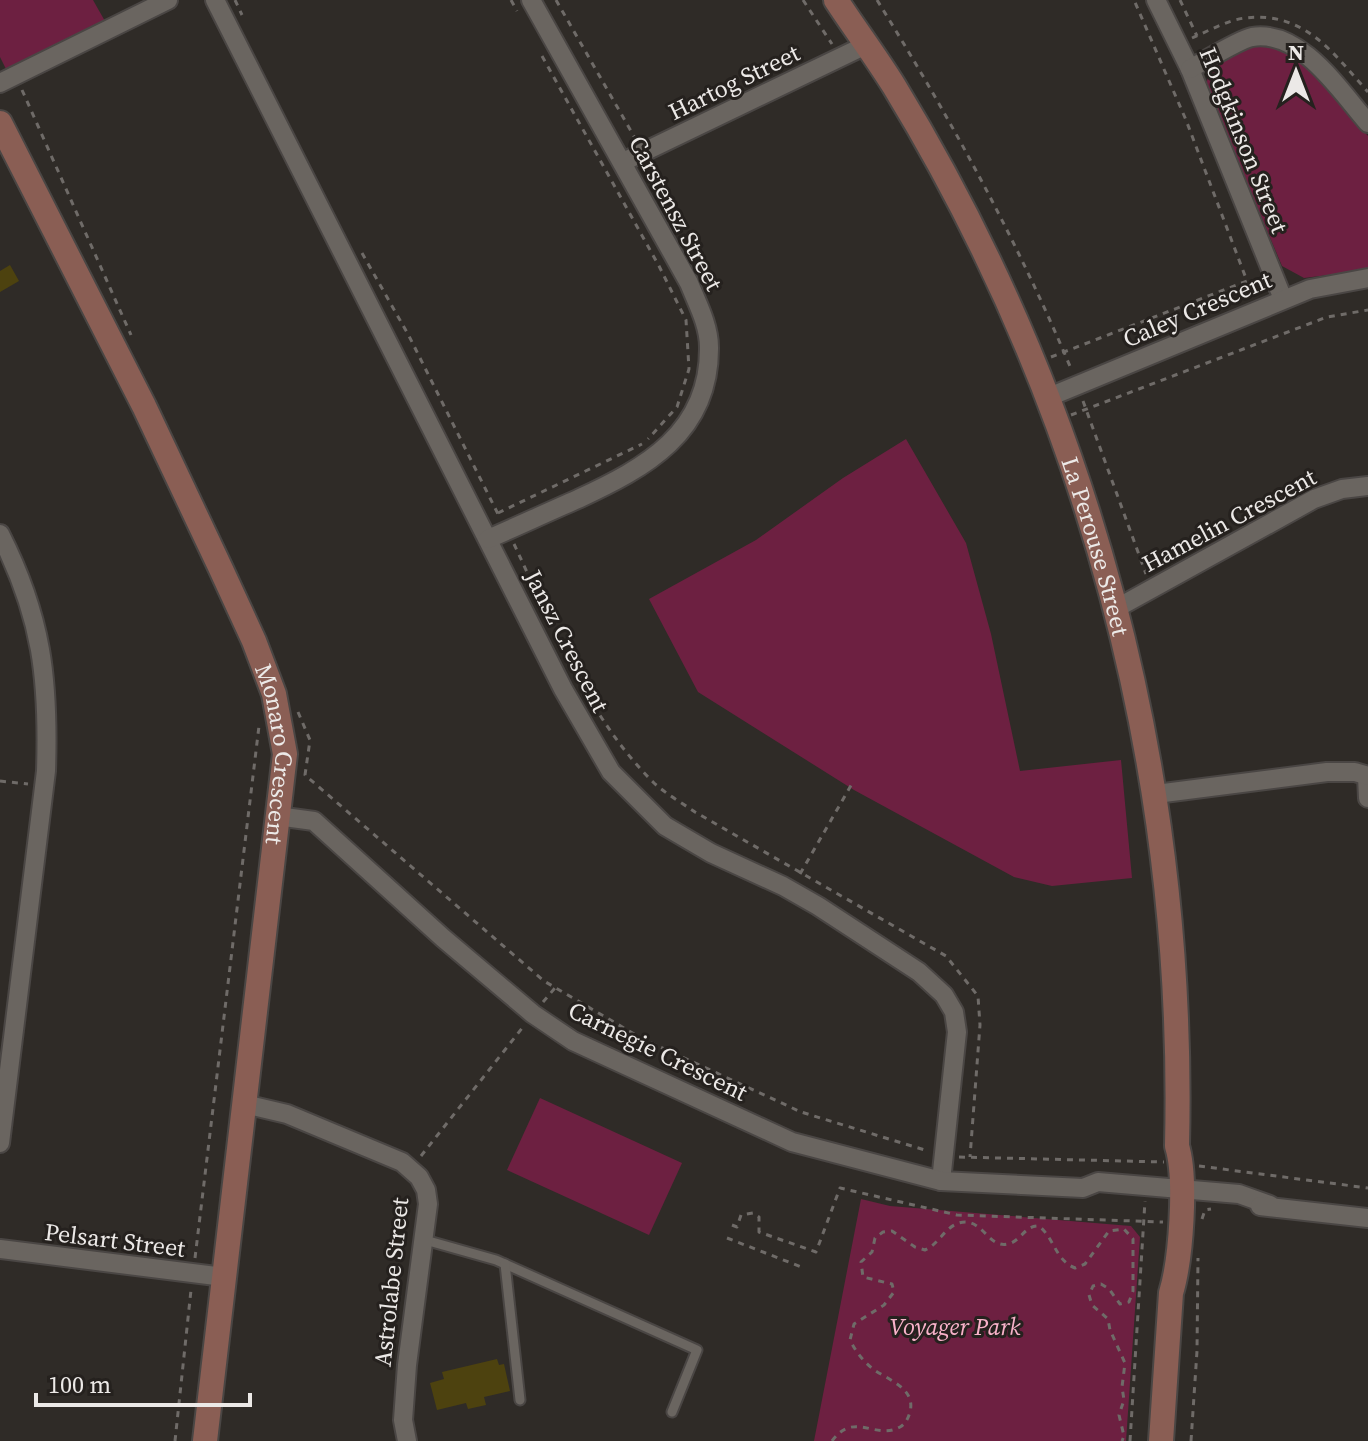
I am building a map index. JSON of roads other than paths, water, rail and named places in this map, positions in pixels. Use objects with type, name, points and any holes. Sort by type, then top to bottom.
[{"type":"street","points":[[8,80],[168,0]]},
{"type":"street","name":"Jansz Crescent","points":[[215,0],[583,727],[611,772],[665,826],[711,853],[818,906],[919,972],[944,995],[954,1012],[957,1032],[941,1181]]},
{"type":"street","name":"La Perouse Street","points":[[836,0],[893,83],[984,252],[1049,397],[1117,608],[1156,794],[1177,999],[1169,1163],[1177,1274],[1171,1293],[1161,1441]]},
{"type":"street","name":"Hodgkinson Street","points":[[1156,0],[1190,69],[1283,299]]},
{"type":"street","name":"Carstensz Street","points":[[484,531],[507,531],[630,475],[647,463],[681,432],[699,400],[709,346],[703,316],[689,283],[623,162],[525,7]]},
{"type":"street","points":[[1190,69],[1251,37],[1291,43],[1305,52],[1368,123]]},
{"type":"street","name":"Hartog Street","points":[[623,162],[866,45]]},
{"type":"street","name":"Monaro Crescent","points":[[0,123],[144,406],[254,641],[274,694],[285,754],[205,1441]]},
{"type":"street","name":"Caley Crescent","points":[[1049,397],[1283,299],[1325,285],[1368,278]]},
{"type":"street","name":"Hamelin Crescent","points":[[1117,608],[1314,499],[1342,489],[1368,486]]},
{"type":"street","points":[[0,534],[17,569],[40,643],[46,683],[47,726],[44,786],[0,1143]]},
{"type":"street","points":[[1156,794],[1327,772],[1355,772],[1367,776],[1368,798]]},
{"type":"street","name":"Carnegie Crescent","points":[[277,816],[314,821],[443,938],[533,1014],[573,1041],[792,1142],[941,1181],[1083,1188],[1097,1194],[1171,1189],[1239,1194],[1270,1205],[1368,1218]]},
{"type":"street","name":"Astrolabe Street","points":[[244,1104],[274,1109],[306,1121],[412,1168],[424,1185],[427,1196],[425,1240],[407,1365],[403,1420],[407,1441]]},
{"type":"street","name":"Pelsart Street","points":[[0,1249],[224,1277]]},
{"type":"lane","points":[[425,1240],[505,1264],[697,1350],[672,1412]]},
{"type":"lane","points":[[505,1264],[520,1400]]},
{"type":"park label","name":"Voyager Park","points":[[955,1326]]}]
